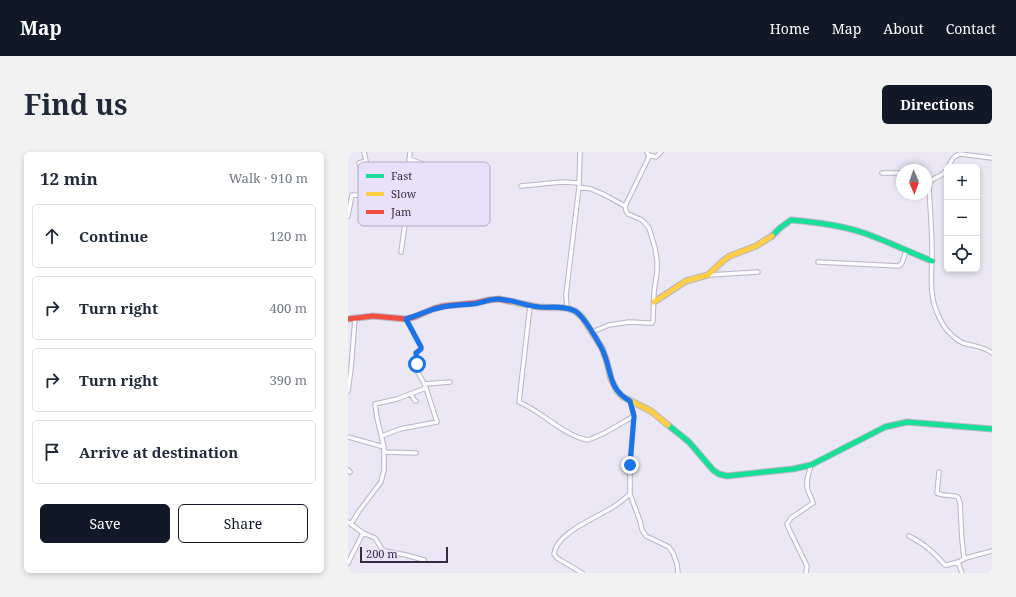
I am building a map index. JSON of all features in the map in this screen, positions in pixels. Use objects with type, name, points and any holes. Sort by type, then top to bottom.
[{"type":"street","points":[[363,162],[366,161],[364,152]]},
{"type":"street","points":[[409,162],[410,152]]},
{"type":"street","points":[[567,308],[566,296],[579,185],[580,152]]},
{"type":"street","points":[[592,332],[609,325],[629,322],[652,323],[654,319],[654,292],[658,272],[655,248],[649,228],[637,217],[628,214],[625,206],[649,157],[648,153],[656,157],[661,152]]},
{"type":"street","points":[[949,164],[953,157],[960,154],[992,158]]},
{"type":"street","points":[[409,159],[418,162]]},
{"type":"street","points":[[932,180],[944,172]]},
{"type":"street","points":[[882,173],[896,173]]},
{"type":"street","points":[[521,186],[562,182],[579,185],[597,191],[625,206]]},
{"type":"street","points":[[348,216],[349,204],[352,195],[358,195]]},
{"type":"street","points":[[930,200],[932,261],[931,285],[935,310],[943,326],[957,340],[988,349],[992,353]]},
{"type":"street","points":[[708,275],[730,256],[756,246],[770,238],[791,220],[839,226],[876,238],[932,261]]},
{"type":"street","points":[[401,252],[405,226]]},
{"type":"street","points":[[818,262],[897,266],[901,265],[906,251]]},
{"type":"street","points":[[654,302],[686,281],[708,275],[758,272]]},
{"type":"street","points":[[348,319],[373,316],[406,319],[444,306],[476,303],[494,299],[538,307],[567,308],[575,311],[582,317],[602,348],[617,391],[623,397],[651,411],[689,442],[713,470],[719,474],[728,476],[793,469],[812,465],[885,427],[896,424],[908,422],[992,429]]},
{"type":"street","points":[[530,306],[519,402],[562,430],[587,440],[606,432],[634,416]]},
{"type":"street","points":[[348,391],[355,318]]},
{"type":"street","points":[[382,436],[400,429],[437,422],[425,386],[416,369],[418,362],[416,353],[421,349],[421,347],[406,319]]},
{"type":"street","points":[[424,560],[385,551],[375,538],[350,523],[381,482],[384,470],[384,447],[377,418],[376,404],[411,394],[425,386],[450,382]]},
{"type":"street","points":[[411,394],[416,401]]},
{"type":"street","points":[[630,401],[634,416],[630,465],[630,494],[642,530],[646,536],[669,547],[673,553],[678,573]]},
{"type":"street","points":[[348,437],[384,447]]},
{"type":"street","points":[[384,452],[416,453]]},
{"type":"street","points":[[806,573],[807,566],[787,524],[791,518],[813,503],[806,483],[812,465]]},
{"type":"street","points":[[939,472],[937,493],[954,495],[958,497],[960,503],[964,559]]},
{"type":"street","points":[[582,573],[557,558],[554,554],[555,550],[565,536],[572,530],[609,510],[630,494]]},
{"type":"street","points":[[348,563],[363,532]]},
{"type":"street","points":[[910,536],[932,550],[945,565],[992,551]]},
{"type":"street","points":[[958,562],[962,573]]},
{"type":"traffic: fast","points":[[772,236],[791,220],[828,224],[881,239],[932,261]]},
{"type":"traffic: fast","points":[[668,425],[689,442],[713,470],[719,474],[727,476],[793,469],[811,465],[885,427],[907,422],[992,429]]},
{"type":"traffic: slow","points":[[654,302],[686,281],[708,275],[730,256],[756,246],[772,236]]},
{"type":"traffic: slow","points":[[509,301],[538,307],[567,308],[575,311],[582,317],[602,348],[611,379],[617,391],[623,397],[651,411],[668,425]]},
{"type":"traffic: jam","points":[[348,319],[373,316],[406,319],[444,306],[499,299],[509,301]]},
{"type":"route","points":[[417,364],[416,353],[422,348],[406,319],[433,309],[444,306],[498,299],[530,306],[567,308],[575,311],[582,317],[602,348],[611,379],[617,391],[630,401],[634,416],[630,465]]}]
